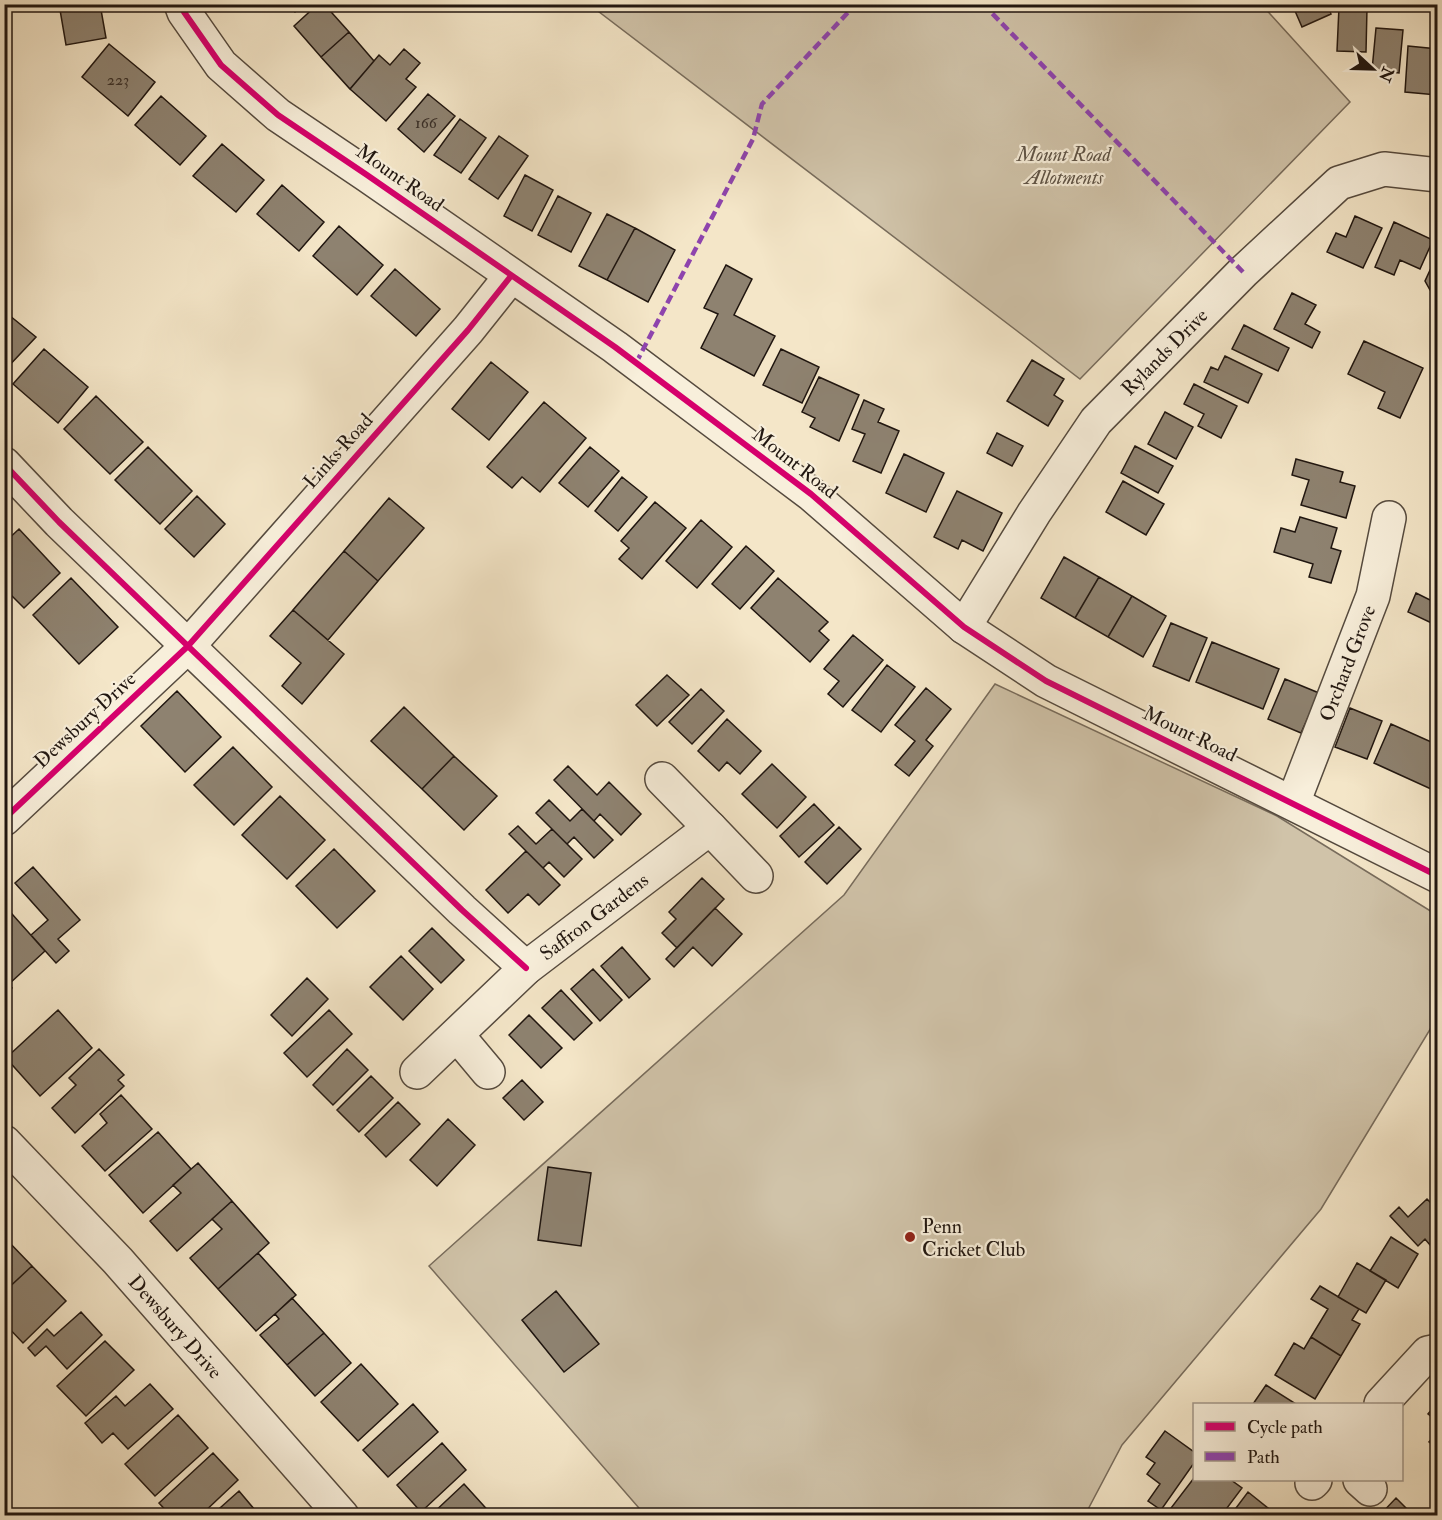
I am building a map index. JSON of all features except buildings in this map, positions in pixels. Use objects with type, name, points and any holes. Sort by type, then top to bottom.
[{"type":"street","name":"Mount Road","points":[[181,4],[183,12],[221,65],[278,116],[615,347],[811,494],[964,627],[1046,681],[1437,876]]},
{"type":"street","name":"Rylands Drive","points":[[964,627],[1034,513],[1096,421],[1243,272],[1339,183],[1384,170],[1437,175]]},
{"type":"street","name":"Links Road","points":[[188,646],[468,330],[511,276]]},
{"type":"street","points":[[4,464],[59,522],[526,968]]},
{"type":"street","name":"Orchard Grove","points":[[1293,803],[1373,596],[1389,518]]},
{"type":"street","name":"Dewsbury Drive","points":[[4,819],[188,646]]},
{"type":"street","points":[[662,779],[756,876]]},
{"type":"street","name":"Saffron Gardens","points":[[417,1072],[526,968],[710,828]]},
{"type":"street","points":[[457,1035],[488,1072]]},
{"type":"street","name":"Dewsbury Drive","points":[[4,1142],[118,1261],[342,1515]]},
{"type":"street","points":[[1382,1403],[1428,1353],[1437,1351]]},
{"type":"green space","name":"Mount Road Allotments","points":[[590,5],[1262,5],[1350,102],[1080,379]]},
{"type":"green space","points":[[995,684],[1277,816],[1437,915],[1437,1018],[1321,1209],[1122,1445],[1085,1515],[645,1515],[429,1266],[844,895]]},
{"type":"marked path","points":[[636,363],[753,139],[762,104],[856,4]]},
{"type":"marked path","points":[[983,4],[1243,272]]},
{"type":"cycle path","points":[[181,4],[184,12],[221,65],[278,115],[615,347],[811,494],[964,627],[1046,681],[1438,876]]},
{"type":"cycle path","points":[[4,819],[188,646],[468,330],[511,276]]},
{"type":"cycle path","points":[[4,464],[59,522],[462,910],[526,968]]},
{"type":"place","name":"Penn Cricket Club","points":[[910,1237]]}]
